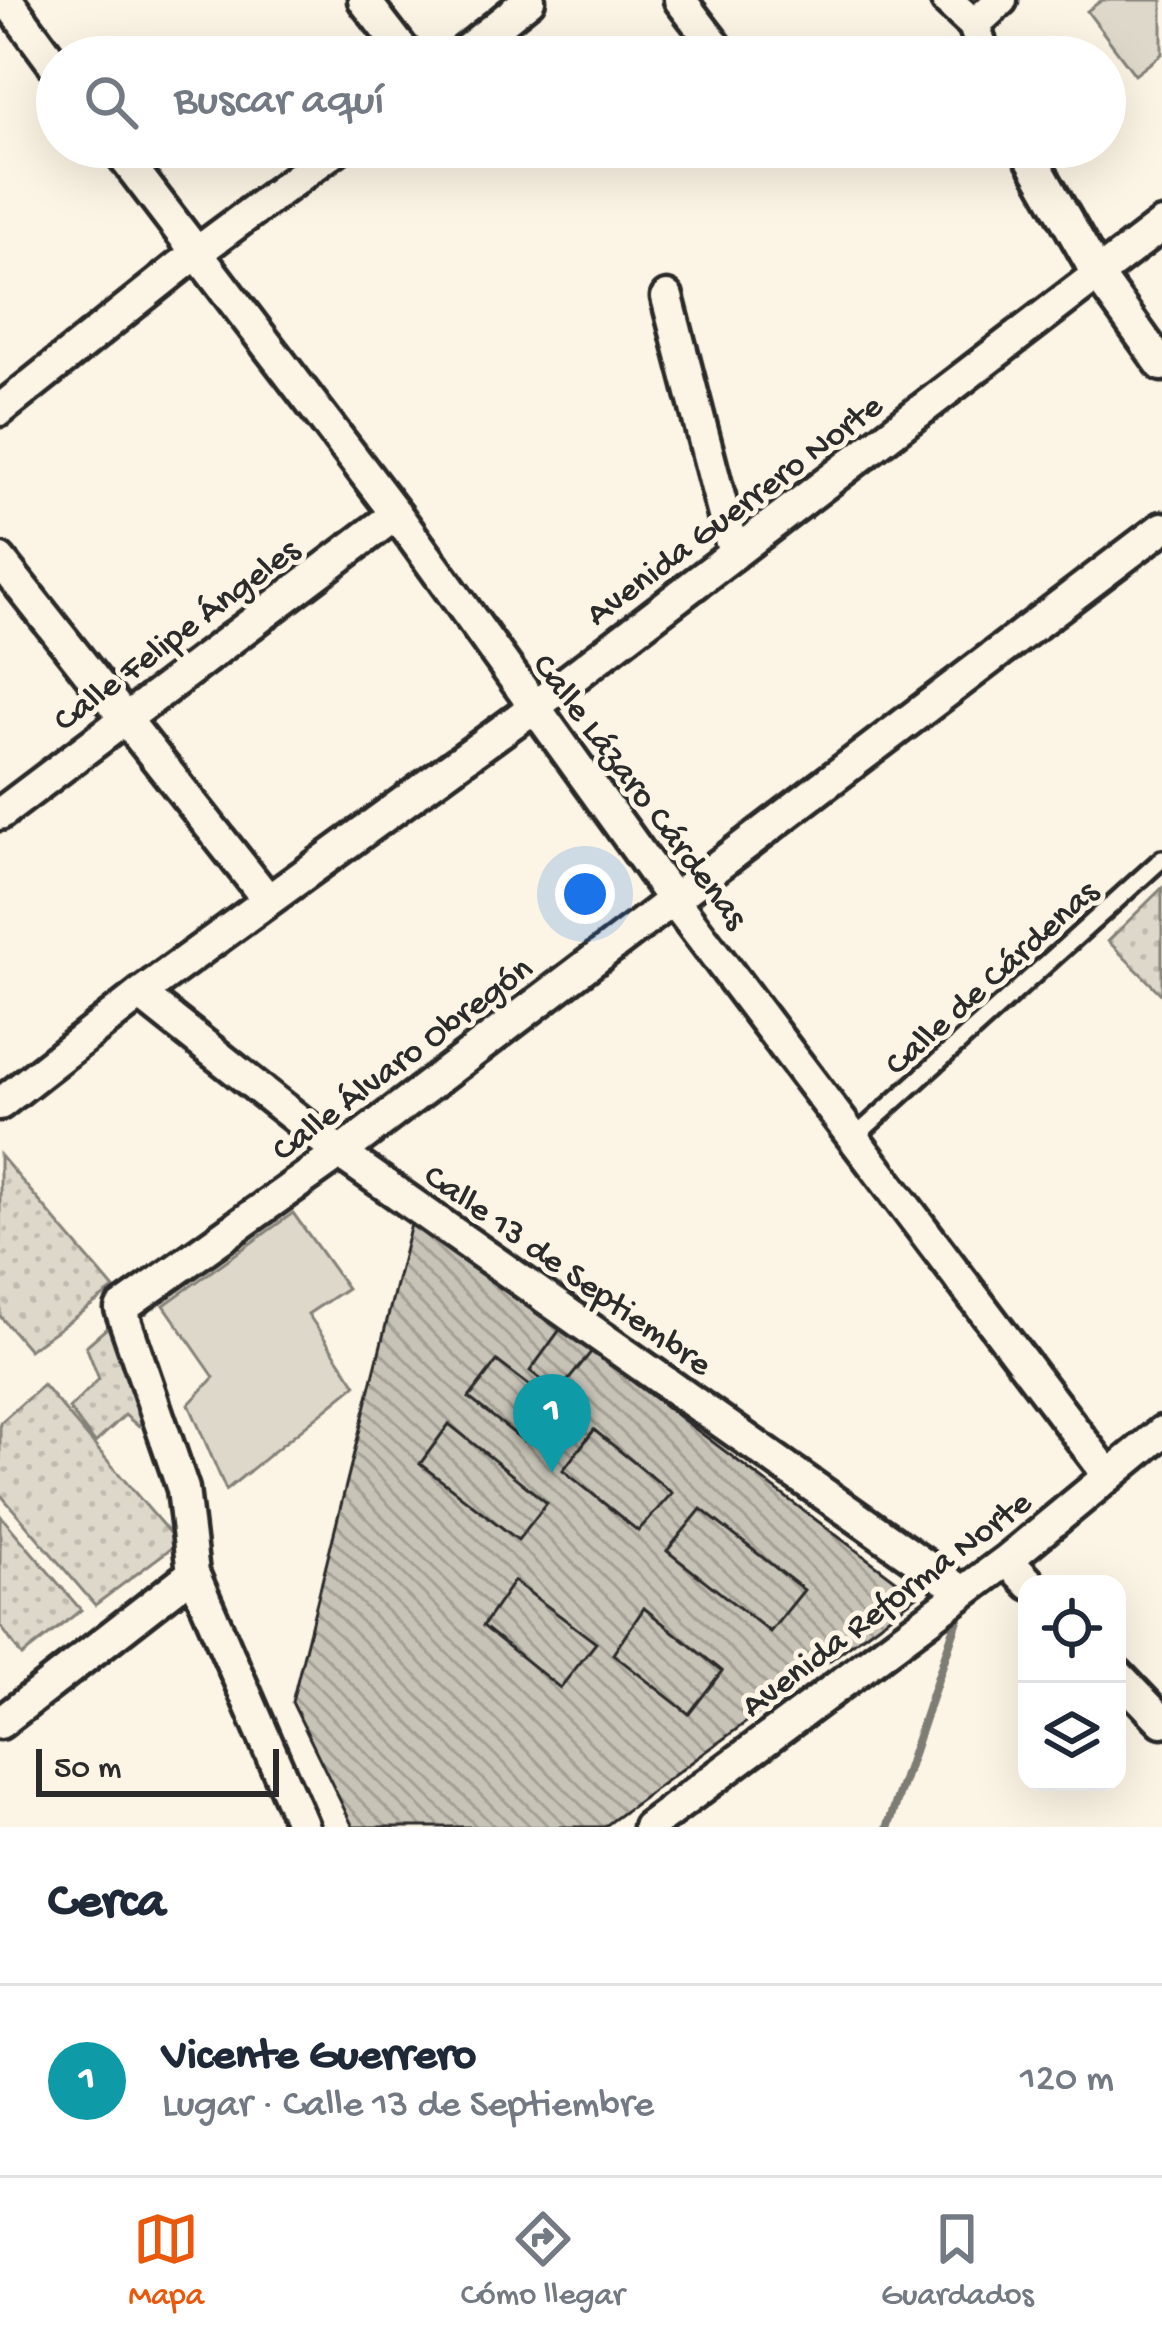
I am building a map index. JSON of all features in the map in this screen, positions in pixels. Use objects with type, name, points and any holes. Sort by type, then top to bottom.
[{"type":"street","points":[[7,0],[36,39]]},
{"type":"street","points":[[364,0],[392,36]]},
{"type":"street","points":[[484,36],[529,0]]},
{"type":"street","points":[[680,0],[708,36]]},
{"type":"street","points":[[946,0],[974,25],[978,36]]},
{"type":"street","points":[[974,25],[1001,0]]},
{"type":"street","name":"Calle Lázaro Cárdenas","points":[[132,168],[396,514],[672,898],[1109,1476]]},
{"type":"street","points":[[0,410],[311,168]]},
{"type":"street","points":[[1037,168],[1100,277],[1162,365]]},
{"type":"street","name":"Avenida Guerrero Norte","points":[[0,1104],[140,994],[532,708],[1162,225]]},
{"type":"street","points":[[667,297],[734,554]]},
{"type":"street","name":"Calle Felipe Ángeles","points":[[0,814],[396,514]]},
{"type":"street","name":"Calle Álvaro Obregón","points":[[303,1827],[193,1573],[183,1489],[121,1309],[340,1153],[1162,528]]},
{"type":"street","points":[[0,560],[268,900]]},
{"type":"street","name":"Calle 13 de Septiembre","points":[[140,994],[340,1153],[963,1592]]},
{"type":"street","name":"Avenida Reforma Norte","points":[[649,1827],[1007,1560],[1162,1432]]},
{"type":"street","points":[[1007,1560],[1021,1575]]},
{"type":"street","points":[[0,1723],[193,1573]]},
{"type":"street","points":[[1126,1683],[1162,1721]]},
{"type":"lane","name":"Calle de Cárdenas","points":[[856,1136],[1162,859]]},
{"type":"shaded area","points":[[1102,0],[1162,0],[1162,54],[1135,75],[1126,63],[1126,36],[1106,36],[1087,11]]},
{"type":"shaded area","points":[[1162,888],[1162,995],[1108,941]]},
{"type":"shaded area","points":[[0,1155],[114,1289],[29,1350],[0,1316]]},
{"type":"shaded area","points":[[293,1213],[347,1288],[308,1314],[356,1385],[226,1490],[189,1404],[214,1377],[164,1305]]},
{"type":"shaded area","points":[[116,1320],[152,1416],[138,1426],[125,1415],[95,1443],[69,1409],[99,1379],[86,1346]]},
{"type":"shaded area","points":[[43,1385],[178,1543],[95,1605],[0,1494],[0,1423]]},
{"type":"shaded area","points":[[0,1515],[81,1610],[22,1656],[0,1625]]},
{"type":"building","points":[[413,1216],[917,1596],[604,1827],[353,1827],[292,1702]]},
{"type":"building","points":[[561,1328],[592,1351],[558,1393],[530,1371]]},
{"type":"building","points":[[497,1361],[552,1403],[524,1441],[469,1398]]},
{"type":"building","points":[[449,1424],[547,1503],[518,1540],[420,1464]]},
{"type":"building","points":[[594,1430],[672,1493],[638,1531],[563,1470]]},
{"type":"building","points":[[701,1509],[804,1590],[770,1632],[667,1551]]},
{"type":"building","points":[[514,1581],[596,1643],[560,1688],[483,1626]]},
{"type":"building","points":[[644,1608],[722,1671],[689,1714],[613,1654]]},
{"type":"waterway","points":[[888,1827],[959,1615]]},
{"type":"place","name":"Vicente Guerrero","points":[[552,1473]]}]
